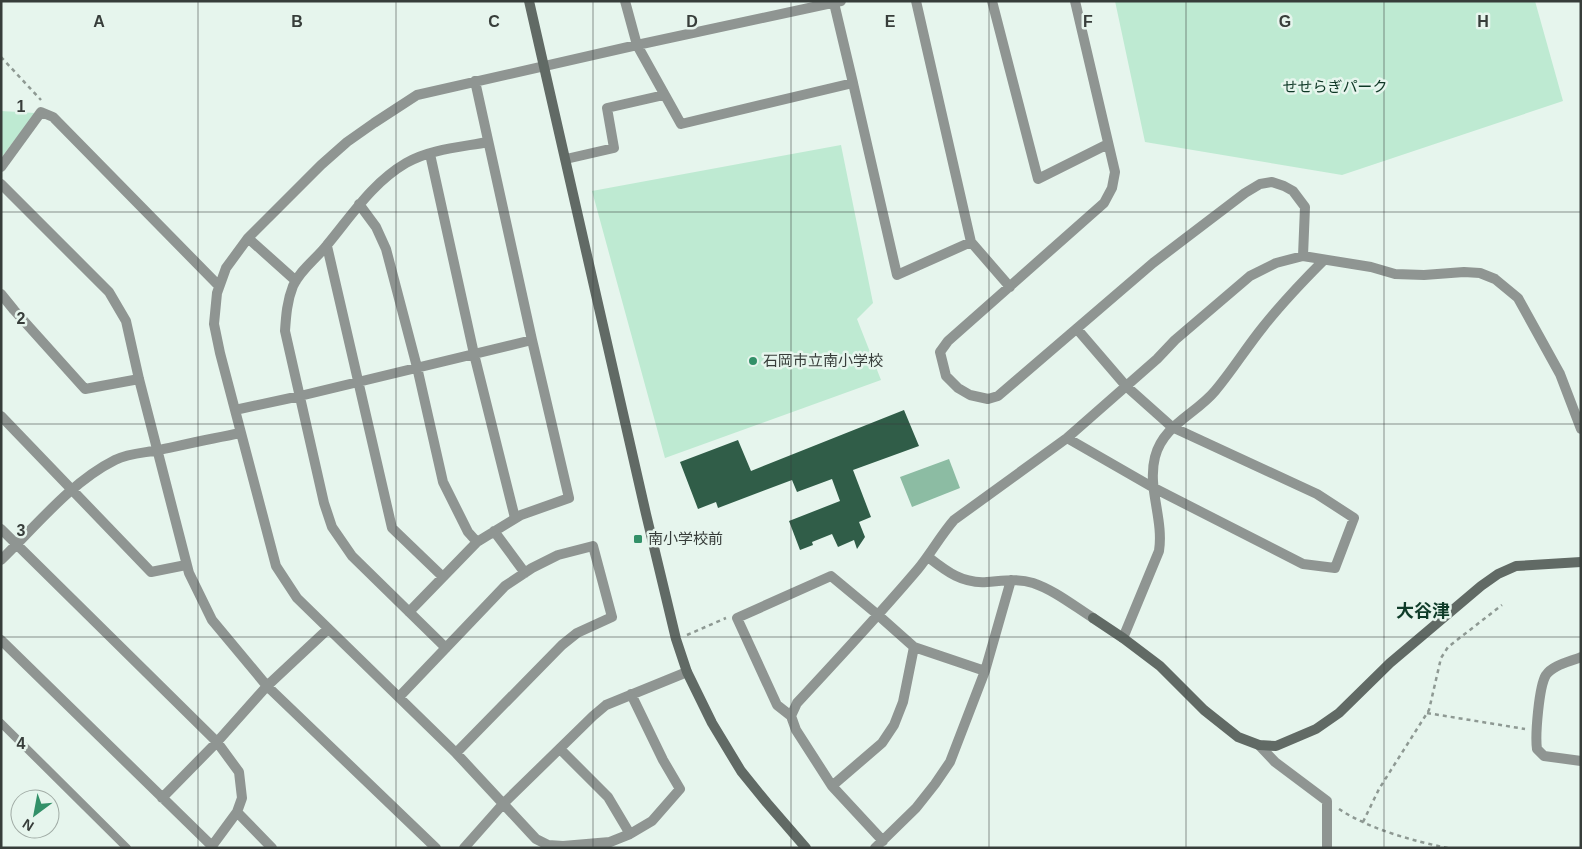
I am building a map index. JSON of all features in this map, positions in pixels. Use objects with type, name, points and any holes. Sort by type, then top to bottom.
[{"type":"street","points":[[529,1],[676,639],[687,672],[712,723],[741,771],[806,848]]},
{"type":"street","points":[[625,1],[637,45],[682,124],[853,84]]},
{"type":"street","points":[[916,1],[971,242],[1010,287]]},
{"type":"street","points":[[992,1],[1038,179],[1108,144]]},
{"type":"street","points":[[1075,1],[1115,172],[1112,188],[1104,203],[948,342],[940,352],[946,376],[958,388],[970,395],[988,399],[998,396],[1153,264],[1245,193],[1260,184],[1272,182],[1284,186],[1293,191],[1304,207],[1303,256]]},
{"type":"street","points":[[631,694],[663,760],[680,789],[652,821],[630,834],[610,842],[562,847],[548,844],[536,839],[456,753],[297,598],[276,566],[214,324],[217,293],[226,268],[248,238],[346,142],[417,95],[838,2],[853,84],[897,275],[971,242]]},
{"type":"street","points":[[409,612],[477,542],[515,518],[569,498],[475,81]]},
{"type":"street","points":[[566,160],[614,148],[607,108],[664,95]]},
{"type":"street","points":[[1,167],[41,112],[53,117],[219,286]]},
{"type":"street","points":[[446,648],[352,556],[332,527],[324,503],[285,331],[286,310],[293,286],[302,272],[327,246],[359,204],[377,185],[408,162],[430,154],[488,142]]},
{"type":"street","points":[[430,154],[474,354],[515,518]]},
{"type":"street","points":[[1,184],[109,292],[126,321],[186,565],[212,620],[267,686],[436,848]]},
{"type":"street","points":[[359,204],[376,227],[386,249],[417,367],[443,482],[468,532],[477,542]]},
{"type":"street","points":[[248,238],[296,281]]},
{"type":"street","points":[[327,246],[392,528],[443,577]]},
{"type":"street","points":[[791,716],[797,703],[878,615],[928,557],[941,535],[954,520],[1067,438],[1158,360],[1175,340],[1250,276],[1276,263],[1303,256],[1371,267],[1394,274],[1424,275],[1464,272],[1480,273],[1495,279],[1518,298],[1560,374],[1581,429]]},
{"type":"street","points":[[1123,638],[1159,550],[1161,537],[1152,475],[1155,456],[1160,442],[1172,427],[1214,392],[1262,328],[1298,286],[1324,260]]},
{"type":"street","points":[[1,294],[85,390],[139,379]]},
{"type":"street","points":[[1067,438],[1154,488],[1303,564],[1335,568],[1354,518],[1317,494],[1172,427],[1126,386],[1077,329]]},
{"type":"street","points":[[235,410],[532,340]]},
{"type":"street","points":[[1,416],[152,572],[186,565]]},
{"type":"street","points":[[1,560],[72,489],[100,468],[116,459],[130,454],[242,433]]},
{"type":"street","points":[[1,529],[217,742],[239,772],[242,798],[236,812],[212,846],[1,640]]},
{"type":"street","points":[[494,531],[525,573]]},
{"type":"street","points":[[398,697],[505,586],[558,555],[593,546],[612,617],[577,633],[562,645],[456,753]]},
{"type":"street","points":[[928,557],[946,572],[966,580],[984,583],[1011,580],[1032,583],[1052,592],[1123,638],[1160,666],[1211,715],[1238,737],[1258,745],[1276,746],[1316,729],[1338,713],[1390,663],[1481,586],[1498,574],[1516,566],[1581,562]]},
{"type":"street","points":[[985,671],[914,647],[831,576],[737,618],[777,705],[791,716],[796,730],[832,786],[879,844],[916,808],[950,762],[985,671],[1011,580]]},
{"type":"street","points":[[162,798],[217,742],[267,686],[328,629]]},
{"type":"street","points":[[832,786],[882,743],[894,725],[903,702],[914,647]]},
{"type":"street","points":[[1581,658],[1557,666],[1547,674],[1542,683],[1536,749],[1544,756],[1581,761]]},
{"type":"street","points":[[464,848],[503,804],[593,716],[606,706],[631,694],[687,672]]},
{"type":"street","points":[[1258,745],[1275,762],[1327,801],[1326,848]]},
{"type":"street","points":[[560,749],[608,797],[630,834]]},
{"type":"street","points":[[236,812],[272,848]]},
{"type":"lane","points":[[1,723],[127,848]]},
{"type":"path","points":[[1,57],[41,100],[41,112]]},
{"type":"path","points":[[1363,822],[1378,789],[1429,710],[1441,658],[1448,647],[1502,605]]},
{"type":"path","points":[[676,639],[729,617],[737,618]]},
{"type":"path","points":[[1427,713],[1537,731]]},
{"type":"path","points":[[1327,801],[1351,817],[1363,822],[1395,834],[1448,848]]},
{"type":"green space","name":"せせらぎパーク","points":[[1115,1],[1535,1],[1563,101],[1342,175],[1145,142]]},
{"type":"green space","points":[[1,111],[35,113],[1,158]]},
{"type":"green space","points":[[841,145],[873,303],[857,319],[881,380],[665,458],[592,191]]},
{"type":"shaded area","points":[[949,459],[960,488],[912,507],[900,477]]},
{"type":"building","points":[[904,410],[919,446],[853,470],[871,517],[859,522],[865,537],[857,549],[854,540],[838,547],[832,534],[812,542],[813,545],[800,550],[789,521],[840,501],[832,479],[797,492],[792,480],[718,508],[716,502],[698,509],[680,462],[738,440],[751,471]]},
{"type":"place","name":"石岡市立南小学校","points":[[753,361]]},
{"type":"place","name":"南小学校前","points":[[638,539]]},
{"type":"district","name":"大谷津","points":[[1423,611]]}]
